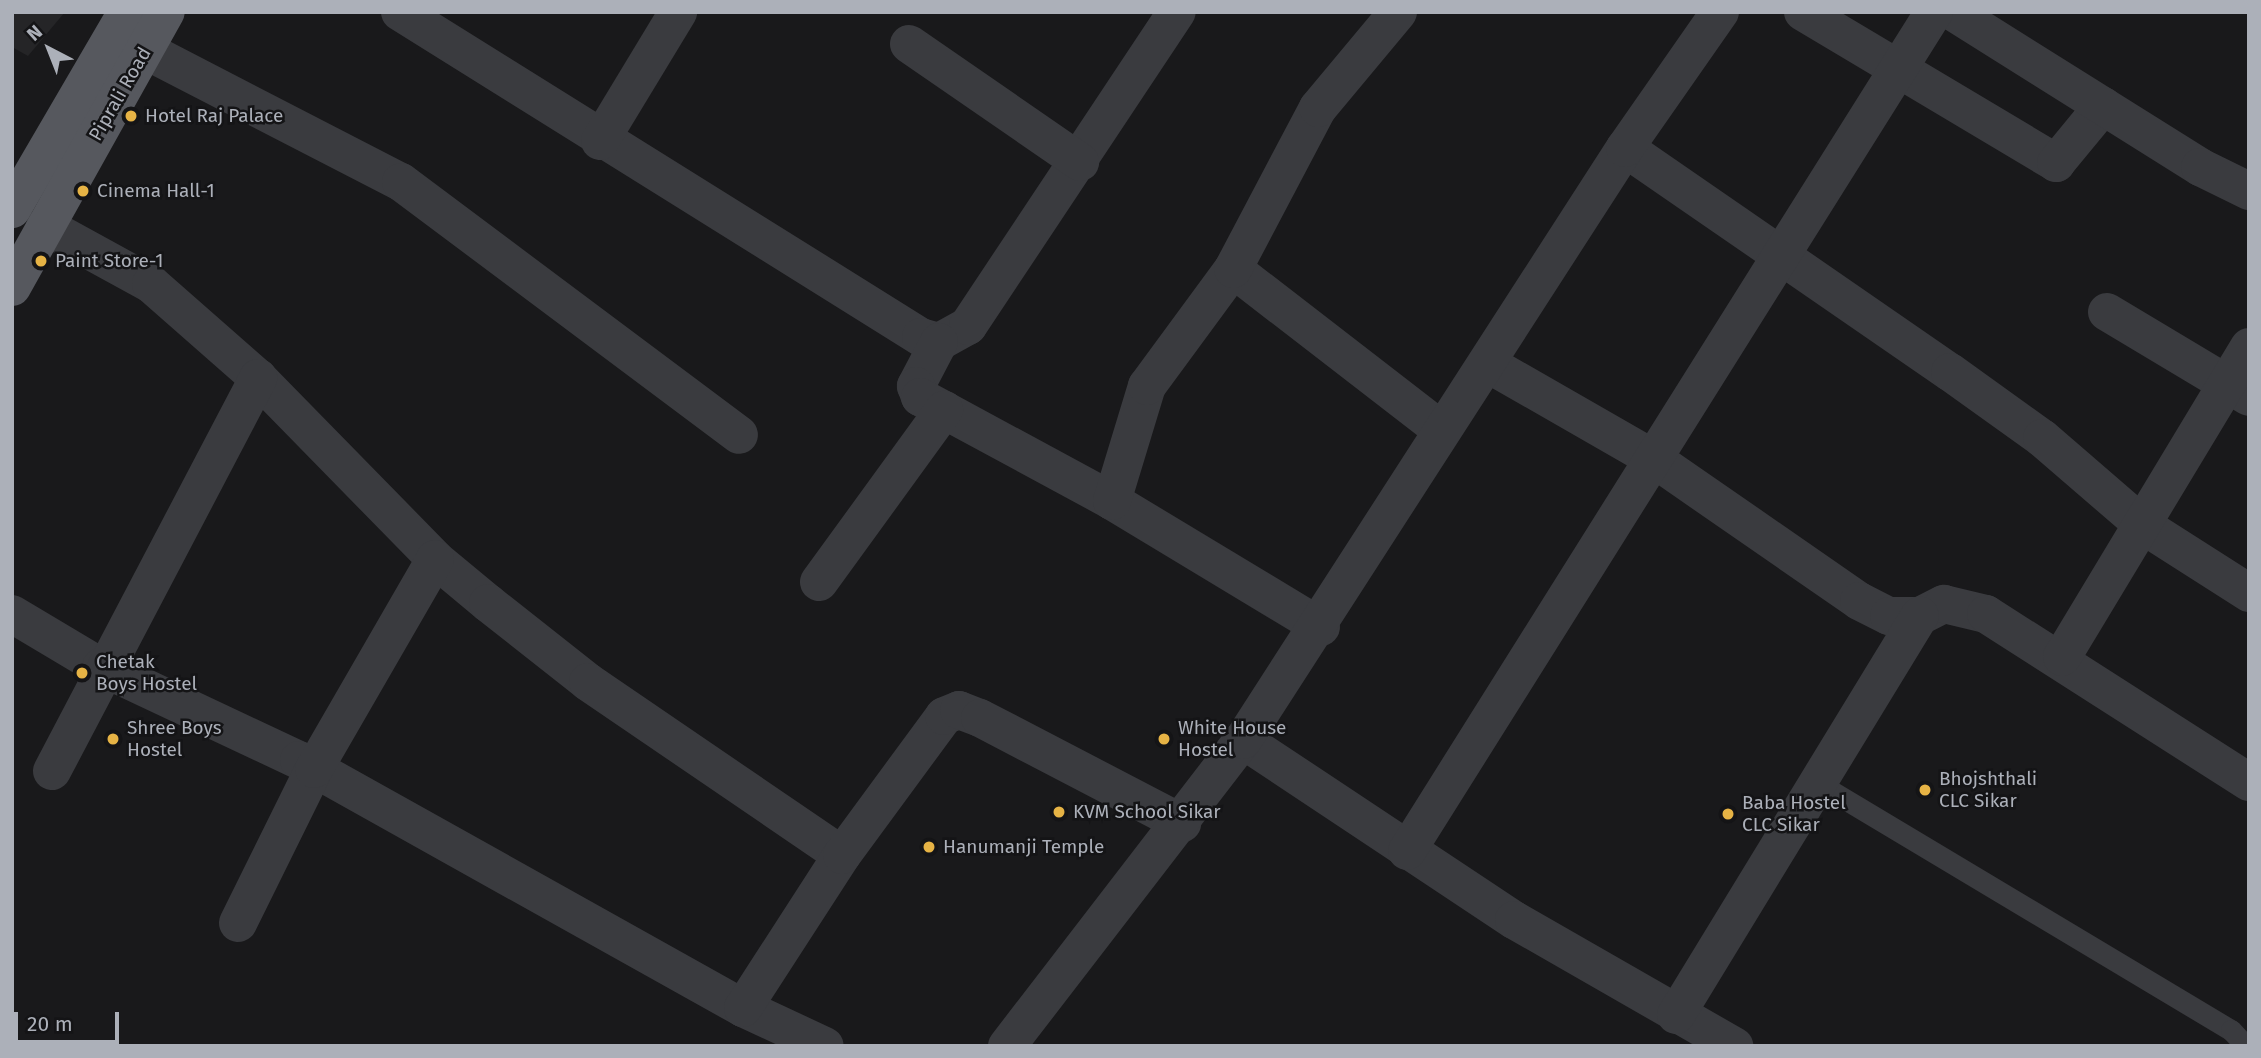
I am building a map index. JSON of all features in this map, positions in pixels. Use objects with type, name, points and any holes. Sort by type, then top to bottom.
[{"type":"main road","points":[[25,196],[127,12]]},
{"type":"main road","name":"Piprali Road","points":[[12,286],[25,196],[145,50],[166,12]]},
{"type":"street","points":[[400,12],[600,141],[921,337],[939,342]]},
{"type":"street","points":[[600,141],[678,12]]},
{"type":"street","points":[[1112,501],[1147,387],[1233,269],[1318,108],[1398,12]]},
{"type":"street","points":[[1007,1046],[1182,823],[1321,627],[1441,430],[1490,365],[1625,148],[1720,12]]},
{"type":"street","points":[[1803,12],[2056,163],[2103,106]]},
{"type":"street","points":[[1407,851],[1784,255],[1934,12]]},
{"type":"street","points":[[1953,12],[2103,106],[2249,191]]},
{"type":"street","points":[[1166,17],[1080,162],[968,326],[939,342],[916,393],[1112,501],[1321,627]]},
{"type":"street","points":[[909,44],[1080,162]]},
{"type":"street","points":[[145,50],[401,182],[739,435]]},
{"type":"street","points":[[1625,148],[1784,255],[2042,438],[2144,526],[2249,593]]},
{"type":"street","points":[[25,196],[151,284],[258,378],[435,559],[588,682],[842,855]]},
{"type":"street","points":[[1233,269],[1441,430]]},
{"type":"street","points":[[2107,312],[2240,390]]},
{"type":"street","points":[[2062,657],[2144,526],[2240,390],[2249,347]]},
{"type":"street","points":[[1490,365],[1654,459],[1859,601],[1889,616],[1920,616],[1944,604],[1986,614],[2062,657],[2249,782]]},
{"type":"street","points":[[52,771],[101,667],[258,378]]},
{"type":"street","points":[[819,582],[944,410]]},
{"type":"street","points":[[238,923],[314,769],[435,559]]},
{"type":"street","points":[[12,614],[101,667],[314,769],[743,1008],[825,1046]]},
{"type":"street","points":[[1676,1015],[1920,616]]},
{"type":"street","points":[[743,1008],[842,855],[928,733],[958,710],[1182,823]]},
{"type":"street","points":[[1243,740],[1407,851],[1676,1015],[1734,1046]]},
{"type":"lane","points":[[1818,783],[2231,1030],[2246,1046]]},
{"type":"shaded area","points":[[12,12],[65,12],[28,56],[12,47]]},
{"type":"place","name":"Hotel Raj Palace","points":[[131,116]]},
{"type":"place","name":"Cinema Hall-1","points":[[83,191]]},
{"type":"place","name":"Paint Store-1","points":[[41,261]]},
{"type":"place","name":"Chetak Boys Hostel","points":[[82,673]]},
{"type":"place","name":"Shree Boys Hostel","points":[[113,739]]},
{"type":"place","name":"White House Hostel","points":[[1164,739]]},
{"type":"place","name":"Bhojshthali CLC Sikar","points":[[1925,790]]},
{"type":"place","name":"KVM School Sikar","points":[[1059,812]]},
{"type":"place","name":"Baba Hostel CLC Sikar","points":[[1728,814]]},
{"type":"place","name":"Hanumanji Temple","points":[[929,847]]}]
